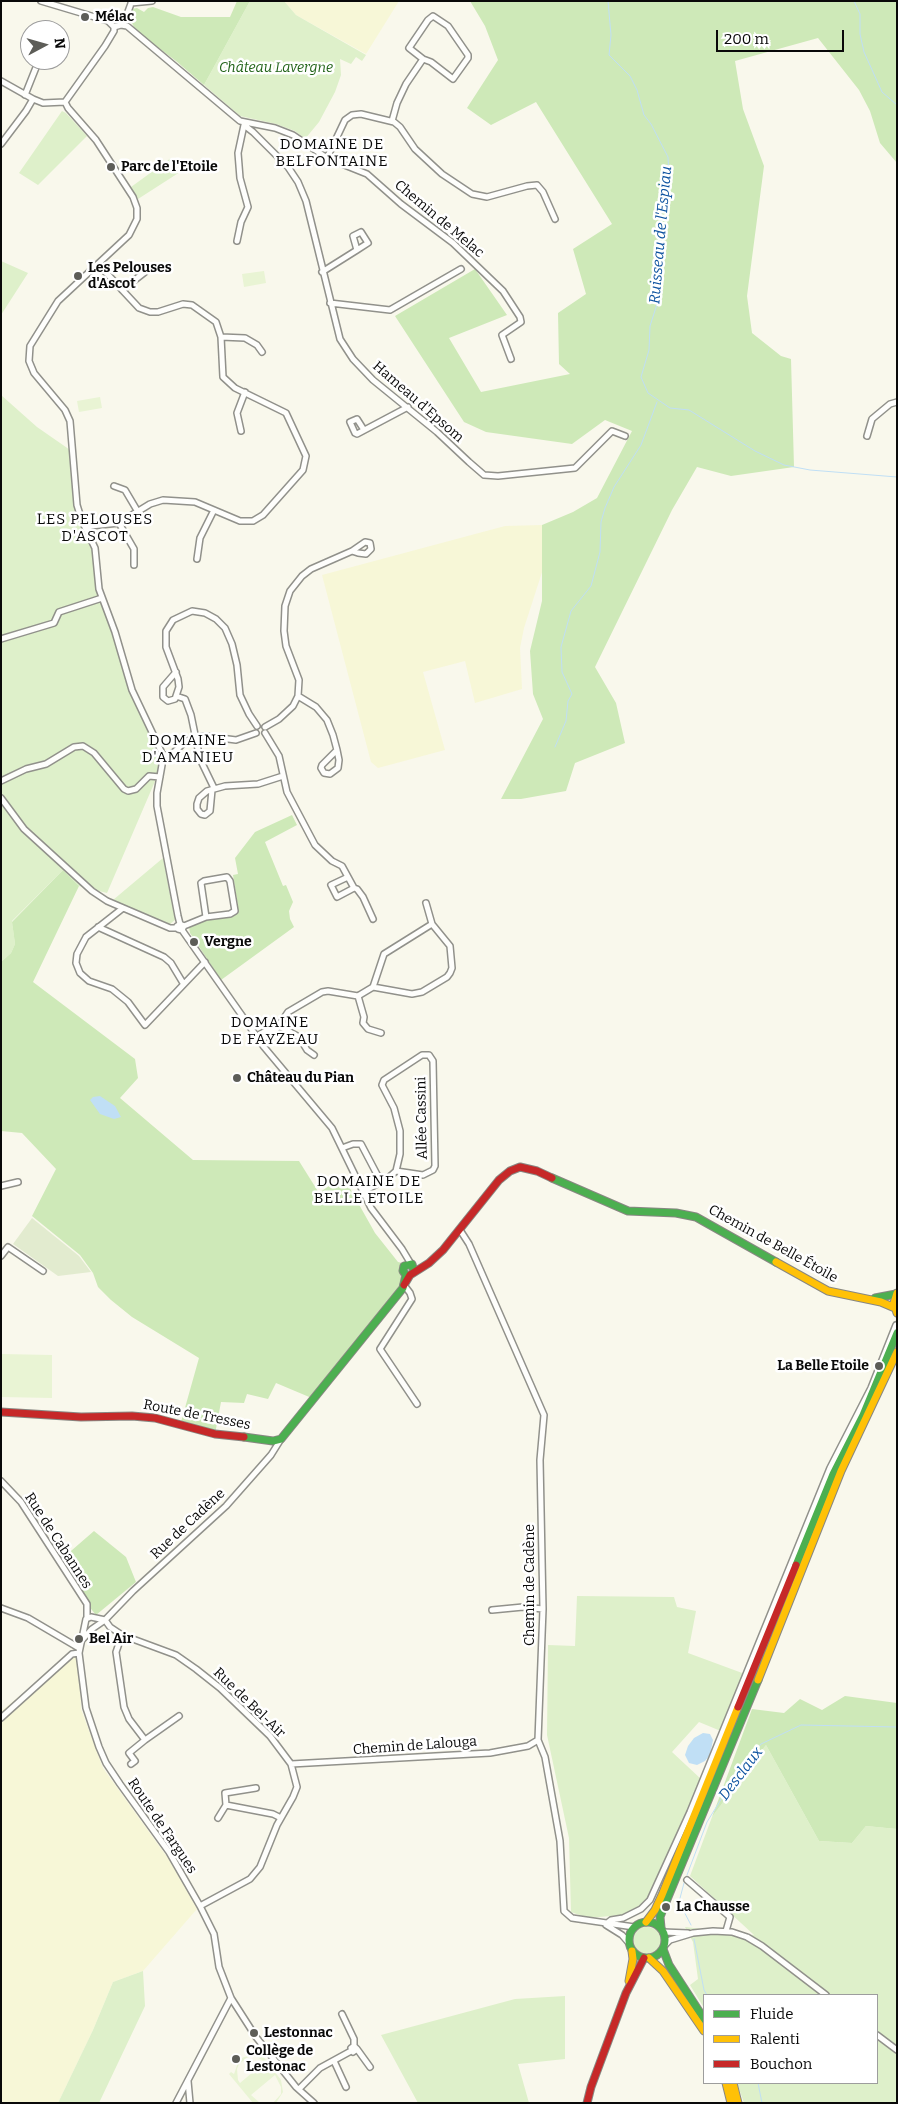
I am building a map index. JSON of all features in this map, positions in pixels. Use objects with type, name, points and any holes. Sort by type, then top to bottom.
[{"type":"main road","name":"Chemin de Belle Étoile","points":[[410,1270],[429,1263],[460,1230],[499,1180],[510,1171],[520,1167],[537,1171],[628,1211],[676,1213],[696,1217],[828,1291],[885,1303],[896,1310]]},
{"type":"main road","points":[[281,1439],[404,1285],[410,1270]]},
{"type":"main road","name":"Chemin de Belle Étoile","points":[[863,1298],[885,1297],[896,1293]]},
{"type":"main road","points":[[896,1293],[896,1310]]},
{"type":"main road","points":[[703,2017],[669,1966],[660,1917],[665,1897],[833,1474],[863,1415],[897,1333]]},
{"type":"main road","points":[[587,2103],[591,2087],[626,1993],[632,1963],[632,1951],[628,1942],[630,1932],[634,1927],[646,1922],[665,1897],[758,1679],[841,1472],[897,1352]]},
{"type":"main road","name":"Route de Tresses","points":[[1,1412],[81,1417],[132,1416],[155,1418],[216,1434],[273,1441],[281,1439]]},
{"type":"main road","points":[[646,1922],[653,1923],[662,1930]]},
{"type":"main road","points":[[646,1958],[655,1957],[664,1947]]},
{"type":"main road","points":[[632,1951],[646,1958],[663,1971],[703,2030]]},
{"type":"main road","points":[[626,1993],[646,1958]]},
{"type":"main road","points":[[726,2084],[731,2103]]},
{"type":"main road","points":[[733,2084],[738,2103]]},
{"type":"street","points":[[40,1],[108,21],[114,27]]},
{"type":"street","points":[[114,27],[123,25],[131,2],[152,1]]},
{"type":"street","points":[[433,16],[448,26],[468,55],[468,58],[453,78],[431,62],[423,59],[409,48],[428,20],[433,16]]},
{"type":"street","name":"Hameau d'Epsom","points":[[123,25],[134,32],[244,124],[288,167],[298,182],[306,201],[340,339],[353,359],[373,380],[408,407],[484,474],[498,476],[575,468],[612,431],[625,436]]},
{"type":"street","points":[[65,102],[105,46],[114,31],[114,27]]},
{"type":"street","points":[[392,121],[397,103],[406,84],[423,59]]},
{"type":"street","points":[[25,95],[35,70]]},
{"type":"street","points":[[1,81],[43,103],[65,102]]},
{"type":"street","points":[[1,144],[33,99]]},
{"type":"street","points":[[65,102],[96,140],[136,202],[138,213],[133,230],[58,301],[33,340],[29,353],[30,365],[34,373],[65,410],[70,421],[76,502],[95,548],[97,579],[102,598],[115,632],[132,690],[157,740],[162,756],[157,806],[181,927],[259,1038],[332,1128],[362,1192],[377,1218],[405,1255],[410,1270]]},
{"type":"street","points":[[327,158],[345,120],[352,115],[361,114],[392,121],[400,127],[414,149],[442,174],[472,194],[487,197],[537,185],[543,192],[555,219]]},
{"type":"street","points":[[237,241],[241,222],[248,207],[240,178],[238,153],[244,124]]},
{"type":"street","name":"Chemin de Melac","points":[[244,124],[275,128],[293,135],[327,158],[367,174],[400,204],[453,243],[503,291],[520,317],[521,322],[502,335],[511,359]]},
{"type":"street","points":[[322,272],[357,250]]},
{"type":"street","points":[[86,529],[91,526],[119,523],[154,502],[169,500],[195,502],[240,521],[253,521],[264,515],[303,470],[306,456],[286,413],[230,385],[224,377],[221,337],[216,322],[192,305],[183,304],[150,312],[139,308],[98,264]]},
{"type":"street","points":[[330,303],[390,310],[461,269]]},
{"type":"street","points":[[122,290],[145,272]]},
{"type":"street","points":[[221,337],[244,338],[257,345],[262,352]]},
{"type":"street","points":[[241,431],[237,413],[245,392]]},
{"type":"street","points":[[866,436],[872,419],[890,404],[897,402]]},
{"type":"street","points":[[364,430],[408,407]]},
{"type":"street","points":[[114,486],[125,490],[138,512]]},
{"type":"street","points":[[197,559],[200,538],[214,510]]},
{"type":"street","points":[[119,523],[134,549],[134,565]]},
{"type":"street","points":[[162,756],[172,753],[186,741],[195,738],[205,736],[236,740],[256,733],[260,736],[293,706],[298,696],[299,680],[286,646],[284,631],[285,606],[290,591],[302,576],[311,569],[352,550]]},
{"type":"street","points":[[1,639],[54,623],[61,611],[102,598]]},
{"type":"street","points":[[176,672],[166,682],[162,692],[168,701],[173,701],[179,687],[176,672],[166,647],[165,639],[166,631],[173,620],[192,611],[205,613],[216,619],[225,628],[232,644],[237,665],[240,695],[249,714],[258,726],[261,725],[265,730],[279,756],[283,776],[293,806],[315,845],[332,861],[342,866],[354,888],[358,889],[363,896],[373,919]]},
{"type":"street","points":[[176,696],[185,698],[191,715],[200,759],[213,789],[210,811],[205,815],[201,814],[197,809],[199,798],[204,793],[213,789],[258,784],[283,776]]},
{"type":"street","points":[[298,696],[316,707],[327,720],[337,750],[339,760],[338,768],[330,774],[324,774],[321,768],[322,765],[337,750]]},
{"type":"street","points":[[256,733],[258,726]]},
{"type":"street","points":[[1,781],[26,769],[46,764],[74,747],[83,746],[94,753],[124,789],[128,791],[136,789],[149,776],[160,777]]},
{"type":"street","points":[[1,798],[24,829],[76,878],[107,901],[172,928],[181,927],[206,917],[230,914],[235,910],[230,881],[227,877],[204,881],[200,884],[206,917]]},
{"type":"street","points":[[348,877],[331,885],[337,897],[354,888]]},
{"type":"street","points":[[373,986],[417,994],[447,976],[452,968],[450,946],[432,924],[426,903]]},
{"type":"street","points":[[123,908],[86,937],[77,954],[76,963],[80,973],[89,981],[112,989],[128,1002],[145,1025],[205,962]]},
{"type":"street","points":[[259,1038],[275,1031],[288,1012],[322,992],[328,991],[358,996],[373,986],[384,954],[432,924]]},
{"type":"street","points":[[98,928],[164,957],[183,983]]},
{"type":"street","points":[[358,996],[364,1017],[363,1023],[368,1029],[381,1033]]},
{"type":"street","points":[[279,1026],[299,1037],[307,1050],[314,1055]]},
{"type":"street","name":"Allée Cassini","points":[[425,1054],[429,1055],[432,1061],[435,1166],[423,1175],[396,1171],[400,1154],[400,1130],[394,1108],[382,1085],[384,1080],[416,1059],[425,1054]]},
{"type":"street","points":[[342,1148],[353,1144],[361,1144],[381,1182]]},
{"type":"street","points":[[362,1192],[396,1171]]},
{"type":"street","points":[[1,1186],[18,1182]]},
{"type":"street","name":"Chemin de Cadène","points":[[460,1230],[469,1244],[544,1415],[540,1460],[542,1609],[538,1740],[545,1757],[560,1841],[564,1911],[572,1918],[634,1927]]},
{"type":"street","points":[[1,1256],[8,1247],[43,1271]]},
{"type":"street","points":[[404,1285],[412,1299],[380,1348],[417,1404]]},
{"type":"street","points":[[606,1924],[611,1920],[623,1918],[641,1909],[650,1900],[690,1812],[830,1468],[871,1388],[896,1325]]},
{"type":"street","name":"Rue de Cadène","points":[[1,1718],[79,1648],[94,1627],[105,1620],[132,1591],[226,1506],[270,1455],[281,1439]]},
{"type":"street","name":"Rue de Cabannes","points":[[1,1481],[21,1502],[87,1604],[87,1618]]},
{"type":"street","points":[[492,1610],[523,1606],[542,1609]]},
{"type":"street","points":[[1,1608],[28,1618],[79,1648],[87,1618],[105,1620]]},
{"type":"street","points":[[85,1625],[94,1627],[95,1618]]},
{"type":"street","name":"Rue de Bel-Air","points":[[105,1620],[110,1627],[122,1635],[176,1655],[196,1669],[220,1688],[270,1736],[291,1764],[296,1787],[293,1798],[281,1818],[255,1876],[200,1906]]},
{"type":"street","points":[[122,1635],[116,1652],[124,1707],[129,1718],[145,1740]]},
{"type":"street","name":"Route de Fargues","points":[[79,1648],[86,1708],[106,1763],[169,1852],[200,1906],[214,1934],[219,1967],[231,1998],[256,2037],[299,2089],[314,2103]]},
{"type":"street","points":[[132,1764],[135,1761],[129,1753],[179,1716]]},
{"type":"street","name":"Chemin de Lalouga","points":[[291,1764],[490,1753],[528,1746],[538,1740]]},
{"type":"street","points":[[218,1818],[226,1805],[224,1795],[226,1793],[256,1788]]},
{"type":"street","points":[[226,1805],[273,1814],[281,1818]]},
{"type":"street","points":[[687,1880],[730,1917],[726,1932]]},
{"type":"street","name":"Chemin de Cadène","points":[[606,1924],[622,1935],[628,1942]]},
{"type":"street","points":[[662,1930],[693,1933]]},
{"type":"street","points":[[664,1947],[670,1940],[693,1933],[713,1930],[747,1937],[762,1946],[825,1994]]},
{"type":"street","points":[[176,2103],[231,1998]]},
{"type":"street","points":[[342,2014],[354,2039],[354,2049],[370,2068]]},
{"type":"street","points":[[878,2036],[897,2050]]},
{"type":"street","points":[[299,2089],[320,2068],[354,2049]]},
{"type":"street","points":[[334,2060],[346,2087]]},
{"type":"street","points":[[188,2081],[190,2103]]},
{"type":"green space","points":[[237,1],[250,1],[204,85],[136,31],[129,17],[132,9],[137,8],[144,12],[148,8],[153,7],[181,17],[230,17]]},
{"type":"green space","name":"Château Lavergne","points":[[250,1],[284,1],[296,15],[366,55],[362,61],[356,57],[351,64],[340,59],[341,75],[335,92],[319,122],[305,139],[295,131],[276,124],[240,116],[204,85]]},
{"type":"green space","points":[[284,1],[399,1],[366,54],[296,15]]},
{"type":"green space","points":[[470,1],[897,1],[897,163],[880,143],[870,111],[859,90],[818,38],[735,61],[743,109],[764,166],[747,296],[752,333],[781,356],[791,359],[794,467],[731,476],[697,467],[672,510],[595,667],[616,703],[625,743],[575,763],[566,791],[521,799],[501,799],[543,719],[533,694],[530,651],[542,601],[542,525],[573,512],[597,498],[632,431],[605,420],[572,444],[486,432],[464,422],[395,316],[475,269],[507,315],[449,338],[481,392],[570,374],[559,364],[558,313],[586,294],[573,249],[612,224],[536,102],[491,125],[467,108],[498,60],[485,26]]},
{"type":"green space","points":[[62,111],[87,136],[38,185],[19,173]]},
{"type":"green space","points":[[171,158],[180,172],[138,199],[131,187]]},
{"type":"green space","points":[[1,261],[28,273],[1,315]]},
{"type":"green space","points":[[264,271],[266,283],[244,287],[242,274]]},
{"type":"green space","points":[[1,395],[37,427],[73,452],[76,498],[92,542],[97,577],[132,690],[157,740],[162,765],[107,893],[79,886],[63,870],[12,921],[15,944],[11,953],[1,962]]},
{"type":"green space","points":[[100,397],[102,408],[79,412],[77,401]]},
{"type":"green space","points":[[542,525],[545,563],[524,628],[520,648],[522,689],[475,703],[465,661],[423,672],[445,750],[378,768],[371,762],[322,575],[505,526]]},
{"type":"green space","points":[[292,815],[297,825],[265,842],[283,886],[286,885],[293,902],[289,911],[294,927],[221,980],[190,933],[189,927],[202,921],[233,915],[237,912],[238,906],[233,875],[238,874],[235,858],[255,832]]},
{"type":"green space","points":[[163,858],[175,920],[170,924],[113,900]]},
{"type":"green space","points":[[63,870],[79,886],[33,982],[135,1059],[138,1078],[120,1098],[193,1160],[299,1161],[319,1193],[343,1176],[375,1233],[398,1262],[407,1264],[405,1283],[314,1399],[276,1383],[268,1399],[247,1394],[244,1403],[221,1402],[215,1434],[181,1422],[199,1358],[132,1317],[111,1300],[98,1287],[93,1273],[80,1255],[32,1216],[56,1169],[22,1133],[1,1131],[1,962],[11,953],[15,944],[12,922]]},
{"type":"green space","points":[[32,1218],[79,1256],[91,1272],[58,1276],[13,1244]]},
{"type":"green space","points":[[1,1354],[52,1355],[52,1398],[1,1397]]},
{"type":"green space","points":[[94,1531],[126,1557],[136,1582],[96,1615],[87,1604],[64,1557]]},
{"type":"green space","points":[[577,1596],[674,1597],[677,1607],[696,1611],[688,1653],[753,1677],[728,1734],[699,1722],[672,1752],[701,1779],[645,1903],[622,1915],[588,1918],[571,1912],[569,1838],[547,1735],[548,1645],[575,1646]]},
{"type":"green space","points":[[79,1648],[81,1709],[103,1768],[170,1861],[197,1909],[143,1971],[113,1982],[93,2030],[58,2103],[1,2103],[1,1711]]},
{"type":"green space","points":[[845,1696],[897,1703],[897,1829],[866,1826],[852,1843],[819,1841],[766,1745],[712,1817],[752,1709],[784,1713],[800,1699],[822,1710]]},
{"type":"green space","points":[[766,1745],[819,1841],[852,1843],[866,1826],[897,1829],[897,2103],[744,2103],[737,2084],[878,2084],[878,1994],[703,1994],[703,2006],[690,1985],[698,1979],[693,1942],[685,1927],[754,1935],[690,1876],[712,1817]]},
{"type":"green space","points":[[645,1925],[659,1931],[661,1938],[661,1943],[656,1951],[648,1954],[639,1952],[633,1945],[632,1940],[635,1931]]},
{"type":"green space","points":[[143,1971],[145,2006],[99,2103],[58,2103],[93,2030],[113,1982]]},
{"type":"green space","points":[[565,1996],[565,2059],[518,2064],[529,2103],[418,2103],[381,2035],[515,1999]]},
{"type":"green space","points":[[259,2051],[281,2080],[283,2092],[276,2103],[273,2103],[281,2094],[281,2087],[275,2075],[251,2095],[260,2103],[253,2103],[229,2074],[231,2072],[234,2074],[239,2060],[244,2057],[258,2055]],"holes":[[[248,2057],[257,2057],[265,2062],[240,2083],[237,2069],[239,2064]]]},
{"type":"water","points":[[100,1096],[115,1106],[121,1117],[114,1119],[100,1114],[90,1100],[93,1097]]},
{"type":"water","points":[[703,1733],[710,1734],[713,1740],[710,1755],[705,1761],[697,1765],[689,1763],[685,1755],[688,1746],[694,1738]]},
{"type":"waterway","name":"Ruisseau de l'Espiau","points":[[608,1],[611,35],[609,55],[630,76],[637,90],[644,115],[651,124],[668,157],[669,176],[662,196],[659,298],[650,326],[649,350],[641,377],[648,393],[670,408],[689,410],[755,451],[784,465],[810,470],[897,477]]},
{"type":"waterway","points":[[854,1],[860,14],[860,34],[864,52],[882,92],[897,105]]},
{"type":"waterway","points":[[555,747],[566,721],[568,701],[572,694],[562,672],[561,647],[571,611],[591,586],[600,552],[601,522],[605,508],[614,487],[641,445],[657,402]]},
{"type":"waterway","name":"Desclaux","points":[[687,1875],[707,1822],[738,1772],[761,1744],[801,1725],[897,1727]]},
{"type":"waterway","points":[[684,1883],[679,1902],[691,1925]]},
{"type":"waterway","points":[[694,1939],[706,1994]]},
{"type":"waterway","points":[[758,2084],[762,2103]]},
{"type":"traffic: fast","points":[[552,1178],[628,1211],[676,1213],[696,1217],[776,1262]]},
{"type":"traffic: fast","points":[[244,1437],[273,1441],[281,1439],[403,1288],[406,1275],[403,1271],[404,1266],[412,1264],[414,1272]]},
{"type":"traffic: fast","points":[[875,1298],[896,1294]]},
{"type":"traffic: fast","points":[[796,1565],[833,1474],[863,1415],[897,1333]]},
{"type":"traffic: fast","points":[[661,1928],[660,1917],[663,1909],[758,1680]]},
{"type":"traffic: fast","points":[[647,1922],[654,1923],[660,1927],[664,1933],[665,1940],[664,1947],[660,1953],[654,1957],[647,1958],[640,1957],[634,1953],[630,1947],[629,1940],[630,1933],[634,1927],[640,1923],[647,1922]]},
{"type":"traffic: fast","points":[[663,1949],[669,1965],[703,2017]]},
{"type":"traffic: slow","points":[[776,1262],[828,1291],[881,1302],[895,1308]]},
{"type":"traffic: slow","points":[[897,1293],[894,1303],[897,1313]]},
{"type":"traffic: slow","points":[[758,1680],[841,1471],[897,1352]]},
{"type":"traffic: slow","points":[[646,1922],[655,1910],[662,1895],[738,1707]]},
{"type":"traffic: slow","points":[[629,1981],[633,1959],[632,1951]]},
{"type":"traffic: slow","points":[[649,1958],[663,1971],[703,2030]]},
{"type":"traffic: slow","points":[[726,2084],[731,2103]]},
{"type":"traffic: slow","points":[[733,2084],[738,2103]]},
{"type":"traffic: jam","points":[[404,1285],[410,1275],[429,1263],[443,1250],[499,1180],[510,1171],[520,1167],[537,1171],[552,1178]]},
{"type":"traffic: jam","points":[[1,1412],[81,1417],[132,1416],[155,1418],[215,1434],[244,1437]]},
{"type":"traffic: jam","points":[[738,1707],[796,1565]]},
{"type":"traffic: jam","points":[[587,2103],[591,2087],[626,1993],[644,1958]]},
{"type":"place","name":"Mélac","points":[[85,17]]},
{"type":"place","name":"Parc de l'Etoile","points":[[111,167]]},
{"type":"place","name":"Les Pelouses d'Ascot","points":[[78,276]]},
{"type":"place","name":"Vergne","points":[[194,942]]},
{"type":"place","name":"Château du Pian","points":[[237,1078]]},
{"type":"place","name":"La Belle Etoile","points":[[879,1366]]},
{"type":"place","name":"Bel Air","points":[[79,1639]]},
{"type":"place","name":"La Chausse","points":[[666,1907]]},
{"type":"place","name":"Lestonnac","points":[[254,2033]]},
{"type":"place","name":"Collège de Lestonac","points":[[236,2059]]},
{"type":"district","name":"DOMAINE DE BELFONTAINE","points":[[332,154]]},
{"type":"district","name":"LES PELOUSES D'ASCOT","points":[[95,528]]},
{"type":"district","name":"DOMAINE D'AMANIEU","points":[[188,750]]},
{"type":"district","name":"DOMAINE DE FAYZEAU","points":[[270,1032]]},
{"type":"district","name":"DOMAINE DE BELLE ETOILE","points":[[369,1190]]}]
